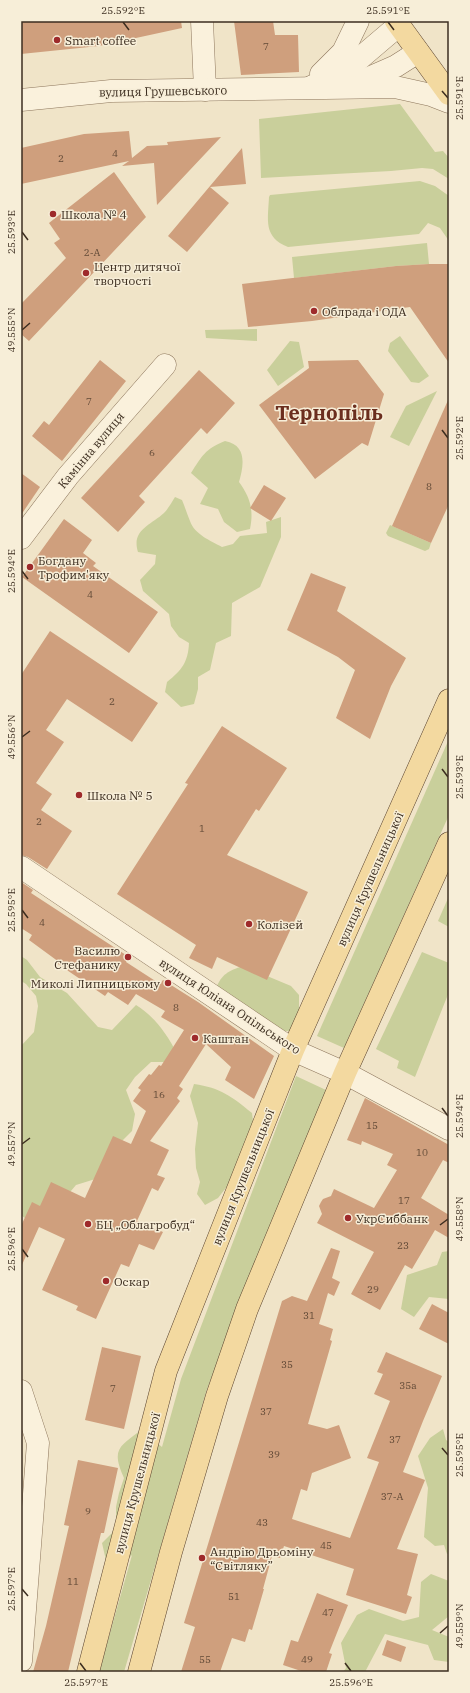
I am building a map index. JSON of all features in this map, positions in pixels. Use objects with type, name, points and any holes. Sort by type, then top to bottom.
[{"type":"main road","points":[[398,23],[449,94]]},
{"type":"main road","name":"вулиця Крушельницької","points":[[88,1672],[166,1372],[293,1050],[449,700]]},
{"type":"main road","points":[[139,1672],[171,1552],[231,1353],[279,1230],[345,1073],[449,844]]},
{"type":"street","points":[[202,21],[205,90]]},
{"type":"street","points":[[305,90],[334,63],[343,52],[358,21]]},
{"type":"street","name":"вулиця Грушевського","points":[[305,90],[332,77],[352,65],[398,23]]},
{"type":"street","name":"вулиця Грушевського","points":[[343,89],[396,66],[418,52]]},
{"type":"street","name":"вулиця Грушевського","points":[[21,100],[94,92],[305,90],[394,87],[431,95],[449,102]]},
{"type":"street","name":"Камінна вулиця","points":[[21,538],[68,476],[165,365]]},
{"type":"street","name":"вулиця Юліана Опільського","points":[[21,868],[293,1050],[345,1073],[449,1129]]},
{"type":"street","points":[[21,1391],[38,1442],[21,1661]]},
{"type":"green space","points":[[400,104],[435,152],[443,151],[449,158],[449,179],[433,169],[422,168],[261,178],[259,119]]},
{"type":"green space","points":[[420,181],[435,186],[449,196],[449,241],[440,228],[428,223],[419,234],[288,247],[274,238],[269,227],[268,213],[270,195]]},
{"type":"green space","points":[[427,243],[429,264],[396,266],[294,278],[292,257]]},
{"type":"green space","points":[[257,329],[257,341],[206,338],[205,330]]},
{"type":"green space","points":[[400,336],[429,376],[419,383],[411,382],[388,351],[390,343]]},
{"type":"green space","points":[[290,341],[299,342],[304,367],[278,386],[267,370]]},
{"type":"green space","points":[[437,391],[409,446],[390,437],[406,406]]},
{"type":"green space","points":[[225,441],[232,443],[240,451],[243,463],[239,482],[248,498],[252,516],[250,529],[237,532],[224,522],[218,509],[200,504],[208,488],[191,473],[208,450]]},
{"type":"green space","points":[[175,497],[182,500],[195,530],[203,537],[222,547],[233,544],[240,536],[267,533],[266,522],[281,517],[281,537],[260,587],[232,603],[231,636],[216,643],[210,670],[198,677],[198,689],[194,704],[181,707],[165,692],[167,682],[177,674],[186,661],[189,643],[179,637],[171,626],[169,614],[143,591],[140,580],[155,564],[156,555],[138,552],[137,544],[137,538],[140,533],[164,513]]},
{"type":"green space","points":[[390,525],[431,543],[429,549],[425,551],[388,536],[386,533]]},
{"type":"green space","points":[[449,739],[449,815],[344,1048],[317,1036]]},
{"type":"green space","points":[[449,896],[449,927],[438,921]]},
{"type":"green space","points":[[422,952],[449,963],[449,992],[415,1077],[397,1068],[399,1061],[376,1049]]},
{"type":"green space","points":[[21,956],[27,960],[40,977],[67,993],[98,1027],[112,1030],[136,1005],[155,1021],[178,1055],[166,1062],[151,1062],[135,1077],[126,1090],[135,1114],[132,1131],[114,1149],[105,1176],[76,1185],[54,1211],[30,1222],[21,1215],[21,1046],[34,1032],[38,1006],[36,996],[26,984],[21,981]]},
{"type":"green space","points":[[243,966],[291,986],[299,995],[299,1018],[291,1031],[267,1031],[216,988],[223,976]]},
{"type":"green space","points":[[296,1076],[326,1090],[207,1389],[124,1672],[99,1672],[132,1555],[123,1564],[107,1565],[102,1543],[112,1533],[116,1523],[116,1507],[124,1478],[118,1461],[119,1450],[127,1441],[141,1430],[162,1447],[181,1379]]},
{"type":"green space","points":[[194,1084],[219,1090],[232,1097],[252,1113],[253,1121],[236,1175],[218,1198],[205,1205],[197,1194],[200,1182],[196,1168],[195,1149],[198,1123],[190,1096]]},
{"type":"green space","points":[[449,1251],[449,1299],[429,1297],[414,1317],[401,1309],[407,1275],[437,1265],[442,1252]]},
{"type":"green space","points":[[443,1429],[446,1440],[449,1442],[449,1553],[447,1554],[444,1545],[435,1546],[424,1537],[428,1488],[418,1456],[430,1438]]},
{"type":"green space","points":[[431,1574],[449,1581],[449,1616],[432,1630],[449,1637],[449,1662],[434,1660],[428,1645],[385,1634],[365,1672],[343,1672],[346,1668],[341,1643],[357,1615],[369,1609],[403,1621],[419,1617],[421,1582]]},
{"type":"building","points":[[21,21],[181,21],[182,28],[99,46],[21,54]]},
{"type":"building","points":[[234,21],[273,21],[275,35],[298,35],[299,72],[241,75]]},
{"type":"building","points":[[129,131],[132,158],[147,146],[168,145],[167,142],[221,137],[157,205],[154,163],[122,166],[129,161],[21,184],[21,148],[84,134]]},
{"type":"building","points":[[242,148],[246,184],[210,187],[229,203],[187,252],[168,236]]},
{"type":"building","points":[[114,172],[146,217],[29,341],[21,334],[21,304],[66,258],[54,243],[60,239],[49,223]]},
{"type":"building","name":"Облрада і ОДА","points":[[449,264],[449,363],[410,307],[312,321],[248,327],[242,284],[396,266]]},
{"type":"building","points":[[100,360],[126,381],[62,461],[32,436],[44,421],[49,425]]},
{"type":"building","points":[[358,360],[384,394],[368,446],[362,443],[315,479],[259,405],[309,368],[308,361]]},
{"type":"building","points":[[199,370],[235,403],[207,434],[201,428],[139,496],[145,502],[118,532],[81,498]]},
{"type":"building","points":[[449,398],[449,504],[431,543],[392,526]]},
{"type":"building","points":[[21,473],[40,487],[21,515]]},
{"type":"building","points":[[264,485],[286,498],[271,521],[250,508]]},
{"type":"building","points":[[64,519],[92,540],[83,553],[96,563],[93,566],[158,612],[129,653],[22,577]]},
{"type":"building","points":[[311,573],[346,587],[337,611],[406,658],[391,686],[370,739],[336,718],[355,670],[338,657],[287,630]]},
{"type":"building","points":[[50,631],[158,703],[132,742],[67,699],[46,730],[64,742],[36,783],[52,794],[41,810],[72,831],[47,869],[28,857],[21,855],[21,675]]},
{"type":"building","points":[[222,726],[287,768],[259,811],[256,809],[227,855],[308,892],[267,980],[217,957],[212,969],[189,958],[196,945],[117,894],[188,784],[185,783]]},
{"type":"building","points":[[21,882],[33,890],[31,893],[129,957],[126,962],[160,984],[163,980],[198,1002],[274,1056],[254,1099],[225,1080],[231,1067],[206,1044],[179,1086],[183,1089],[177,1098],[180,1101],[150,1141],[169,1150],[157,1175],[165,1178],[158,1191],[152,1188],[137,1221],[163,1232],[154,1250],[139,1244],[129,1267],[121,1264],[96,1319],[76,1310],[78,1306],[42,1290],[65,1239],[39,1227],[21,1267],[21,1226],[32,1202],[40,1206],[51,1182],[85,1198],[113,1136],[131,1144],[146,1111],[133,1101],[141,1090],[138,1088],[149,1074],[151,1075],[159,1065],[161,1066],[184,1030],[161,1017],[165,1011],[136,994],[128,1005],[108,992],[105,996],[58,964],[59,962],[29,940],[32,935],[21,928]]},
{"type":"building","points":[[365,1098],[449,1145],[449,1163],[443,1160],[421,1198],[449,1215],[449,1238],[435,1230],[412,1269],[405,1265],[380,1310],[351,1294],[374,1252],[317,1223],[322,1214],[319,1206],[321,1202],[323,1199],[331,1196],[334,1189],[374,1208],[397,1170],[387,1165],[393,1154],[362,1141],[361,1145],[347,1140]]},
{"type":"building","points":[[331,1248],[340,1251],[332,1278],[340,1282],[334,1296],[328,1293],[319,1324],[333,1329],[330,1340],[332,1341],[308,1424],[327,1429],[339,1425],[351,1458],[312,1473],[307,1491],[301,1489],[292,1519],[350,1538],[379,1462],[367,1458],[390,1401],[374,1394],[383,1374],[377,1372],[386,1352],[442,1376],[403,1472],[425,1480],[397,1549],[418,1554],[407,1595],[412,1597],[406,1614],[346,1595],[354,1569],[284,1546],[280,1558],[272,1556],[252,1630],[249,1629],[245,1642],[232,1638],[220,1672],[181,1672],[195,1627],[184,1623],[282,1301],[292,1296],[307,1301]]},
{"type":"building","points":[[432,1304],[449,1313],[449,1344],[419,1329]]},
{"type":"building","points":[[102,1347],[141,1356],[124,1429],[85,1420]]},
{"type":"building","points":[[78,1460],[118,1468],[104,1533],[101,1533],[68,1672],[33,1672],[46,1626],[69,1526],[64,1525]]},
{"type":"building","points":[[317,1593],[348,1605],[329,1653],[332,1654],[326,1672],[304,1672],[283,1665],[291,1640],[298,1642]]},
{"type":"building","points":[[387,1640],[406,1647],[401,1662],[382,1655]]},
{"type":"place","name":"Smart coffee","points":[[57,40]]},
{"type":"place","name":"Школа № 4","points":[[53,214]]},
{"type":"place","name":"Центр дитячої творчості","points":[[86,273]]},
{"type":"place","name":"Облрада і ОДА","points":[[314,311]]},
{"type":"place","name":"Богдану Трофим'яку","points":[[30,567]]},
{"type":"place","name":"Школа № 5","points":[[79,795]]},
{"type":"place","name":"Колізей","points":[[249,924]]},
{"type":"place","name":"Василю Стефанику","points":[[128,957]]},
{"type":"place","name":"Миколі Липницькому","points":[[168,983]]},
{"type":"place","name":"Каштан","points":[[195,1038]]},
{"type":"place","name":"УкрСиббанк","points":[[348,1218]]},
{"type":"place","name":"БЦ „Облагробуд“","points":[[88,1224]]},
{"type":"place","name":"Оскар","points":[[106,1281]]},
{"type":"place","name":"Андрію Дрьоміну “Світляку”","points":[[202,1558]]},
{"type":"district","name":"Тернопіль","points":[[329,412]]}]
